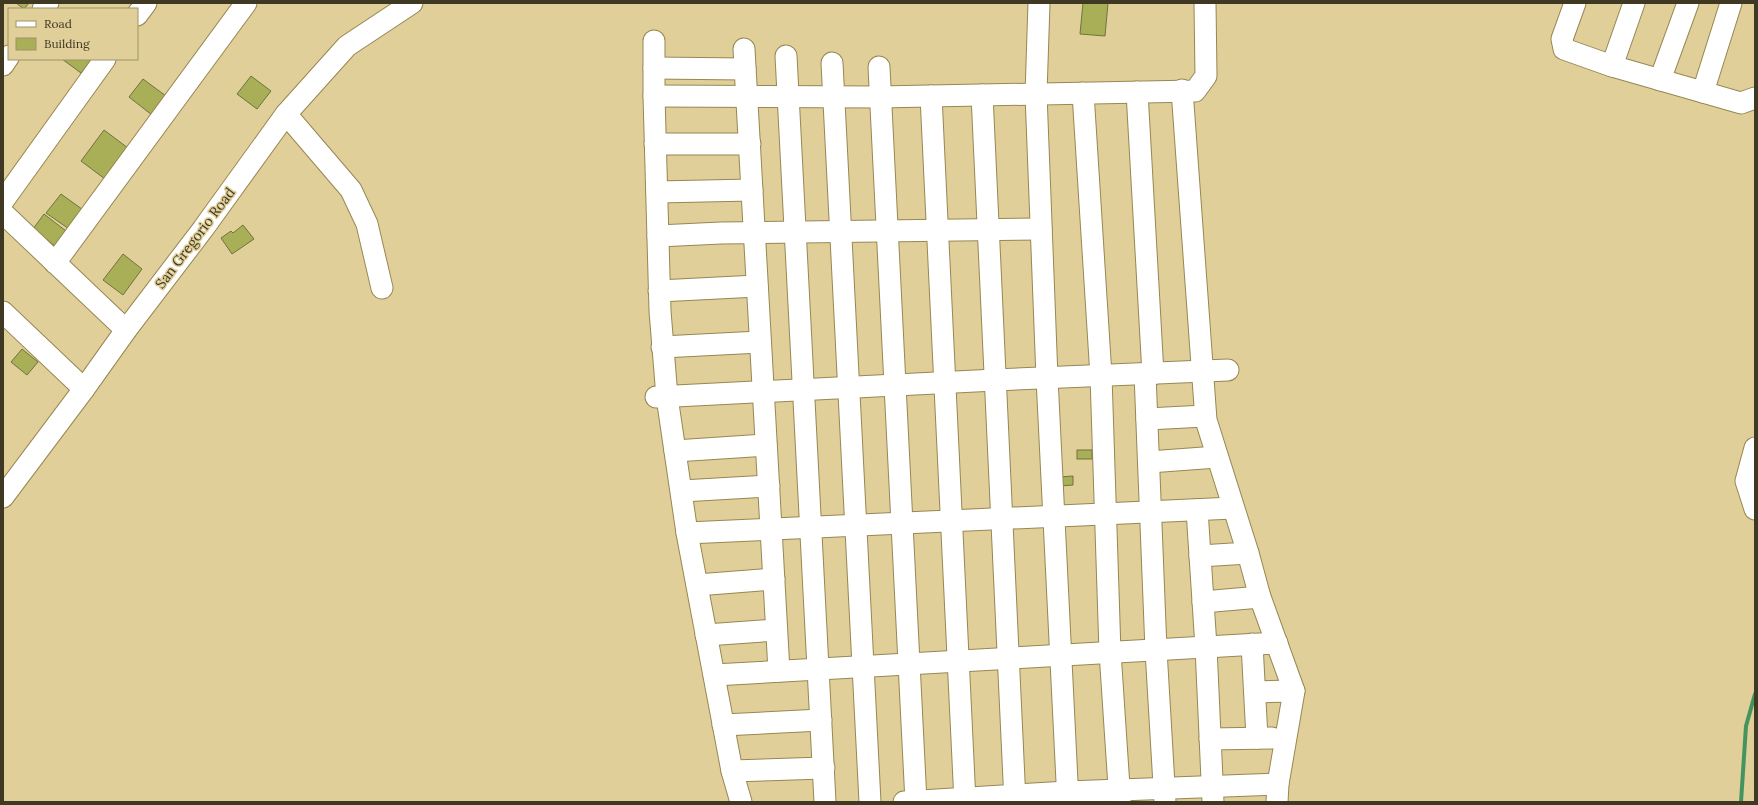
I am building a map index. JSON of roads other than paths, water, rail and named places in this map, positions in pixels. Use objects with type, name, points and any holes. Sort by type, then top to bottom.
[{"type":"street","points":[[138,14],[146,3]]},
{"type":"street","name":"San Gregorio Road","points":[[3,497],[126,330],[204,229],[286,114],[347,46],[412,3]]},
{"type":"street","points":[[1039,3],[1036,94],[1047,378],[1055,516],[1067,797]]},
{"type":"street","points":[[654,96],[879,97],[1182,90],[1195,91],[1206,76],[1205,3]]},
{"type":"street","points":[[1575,3],[1562,39],[1564,49],[1612,66],[1741,103],[1755,98]]},
{"type":"street","points":[[1612,66],[1634,3]]},
{"type":"street","points":[[1660,80],[1688,3]]},
{"type":"street","points":[[1703,92],[1731,3]]},
{"type":"street","points":[[55,263],[237,7]]},
{"type":"street","points":[[654,41],[655,144],[662,347],[661,397],[675,451],[687,533],[706,635],[732,772],[741,802]]},
{"type":"street","points":[[786,56],[825,802]]},
{"type":"street","points":[[654,68],[745,59],[779,671]]},
{"type":"street","points":[[3,200],[104,60]]},
{"type":"street","points":[[832,63],[870,802]]},
{"type":"street","points":[[879,67],[879,97],[909,664],[912,802],[1014,798],[1278,793],[1294,691],[1260,597],[1248,552],[1205,416],[1182,90]]},
{"type":"street","points":[[1137,92],[1149,374],[1147,419],[1156,650],[1164,795]]},
{"type":"street","points":[[1083,93],[1101,376],[1110,652],[1119,796]]},
{"type":"street","points":[[982,95],[1014,798]]},
{"type":"street","points":[[931,96],[965,800]]},
{"type":"street","points":[[286,114],[351,190],[367,224],[382,288]]},
{"type":"street","points":[[655,144],[750,144]]},
{"type":"street","points":[[657,192],[752,190]]},
{"type":"street","points":[[3,213],[126,330]]},
{"type":"street","points":[[658,236],[795,232],[1041,229]]},
{"type":"street","points":[[659,291],[757,286]]},
{"type":"street","points":[[3,312],[84,389]]},
{"type":"street","points":[[662,347],[760,342]]},
{"type":"street","points":[[661,397],[945,382],[1228,370]]},
{"type":"street","points":[[1147,419],[1205,416]]},
{"type":"street","points":[[675,451],[766,445]]},
{"type":"street","points":[[1755,448],[1746,481],[1755,509]]},
{"type":"street","points":[[1149,462],[1217,457]]},
{"type":"street","points":[[682,491],[769,486]]},
{"type":"street","points":[[687,533],[811,526],[1233,508]]},
{"type":"street","points":[[1197,510],[1206,647],[1213,794]]},
{"type":"street","points":[[1200,556],[1248,552]]},
{"type":"street","points":[[697,585],[774,579]]},
{"type":"street","points":[[1203,602],[1260,597]]},
{"type":"street","points":[[706,635],[776,630]]},
{"type":"street","points":[[714,675],[1277,643]]},
{"type":"street","points":[[1252,644],[1257,738]]},
{"type":"street","points":[[1254,692],[1294,691]]},
{"type":"street","points":[[723,725],[821,720]]},
{"type":"street","points":[[1210,739],[1286,738]]},
{"type":"street","points":[[732,772],[824,768]]},
{"type":"waterway","points":[[1741,802],[1746,726],[1755,694]]}]
